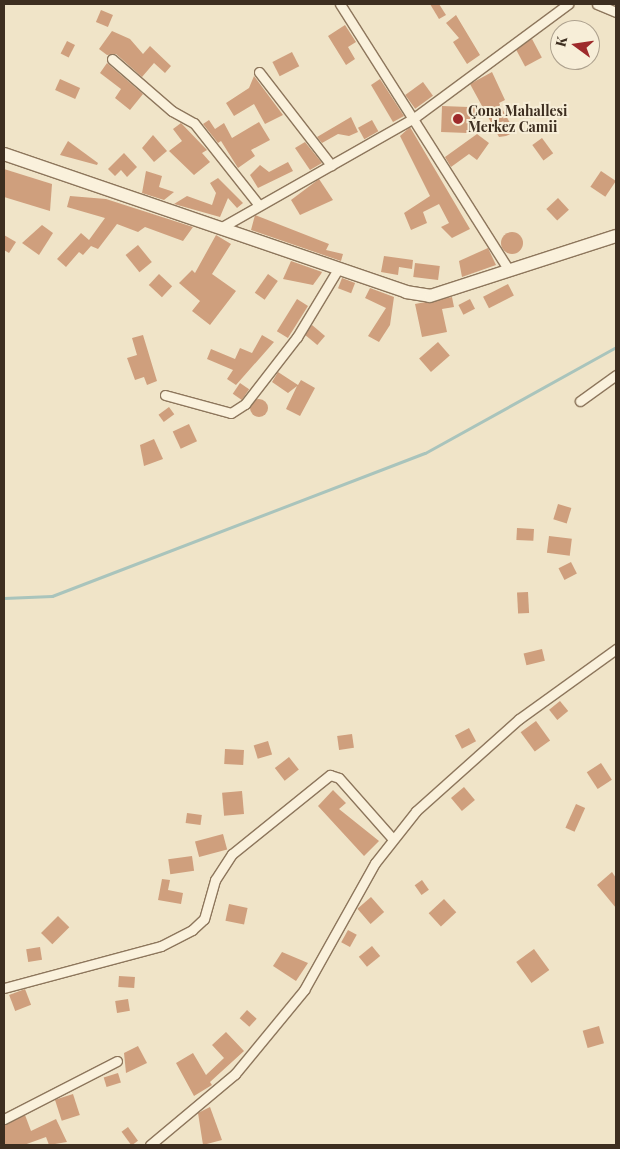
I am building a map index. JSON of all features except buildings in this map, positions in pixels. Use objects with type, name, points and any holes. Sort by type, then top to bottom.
[{"type":"street","points":[[340,4],[509,270]]},
{"type":"street","points":[[222,227],[258,204],[414,118],[568,4]]},
{"type":"street","points":[[597,4],[616,12]]},
{"type":"street","points":[[112,59],[172,111],[194,123],[258,204]]},
{"type":"street","points":[[259,72],[331,165]]},
{"type":"street","points":[[4,154],[222,227],[406,292],[430,296],[616,236]]},
{"type":"street","points":[[165,395],[231,413],[246,404],[297,337],[338,269]]},
{"type":"street","points":[[580,401],[616,375]]},
{"type":"street","points":[[150,1145],[235,1074],[304,990],[392,838],[519,719],[616,650]]},
{"type":"street","points":[[4,988],[161,946],[192,930],[204,919],[215,880],[232,854],[330,775],[339,778],[392,838]]},
{"type":"street","points":[[4,1119],[117,1061]]},
{"type":"waterway","points":[[4,598],[52,596],[425,453],[616,347]]},
{"type":"place","name":"Çona Mahallesi Merkez Camii","points":[[458,119]]}]
